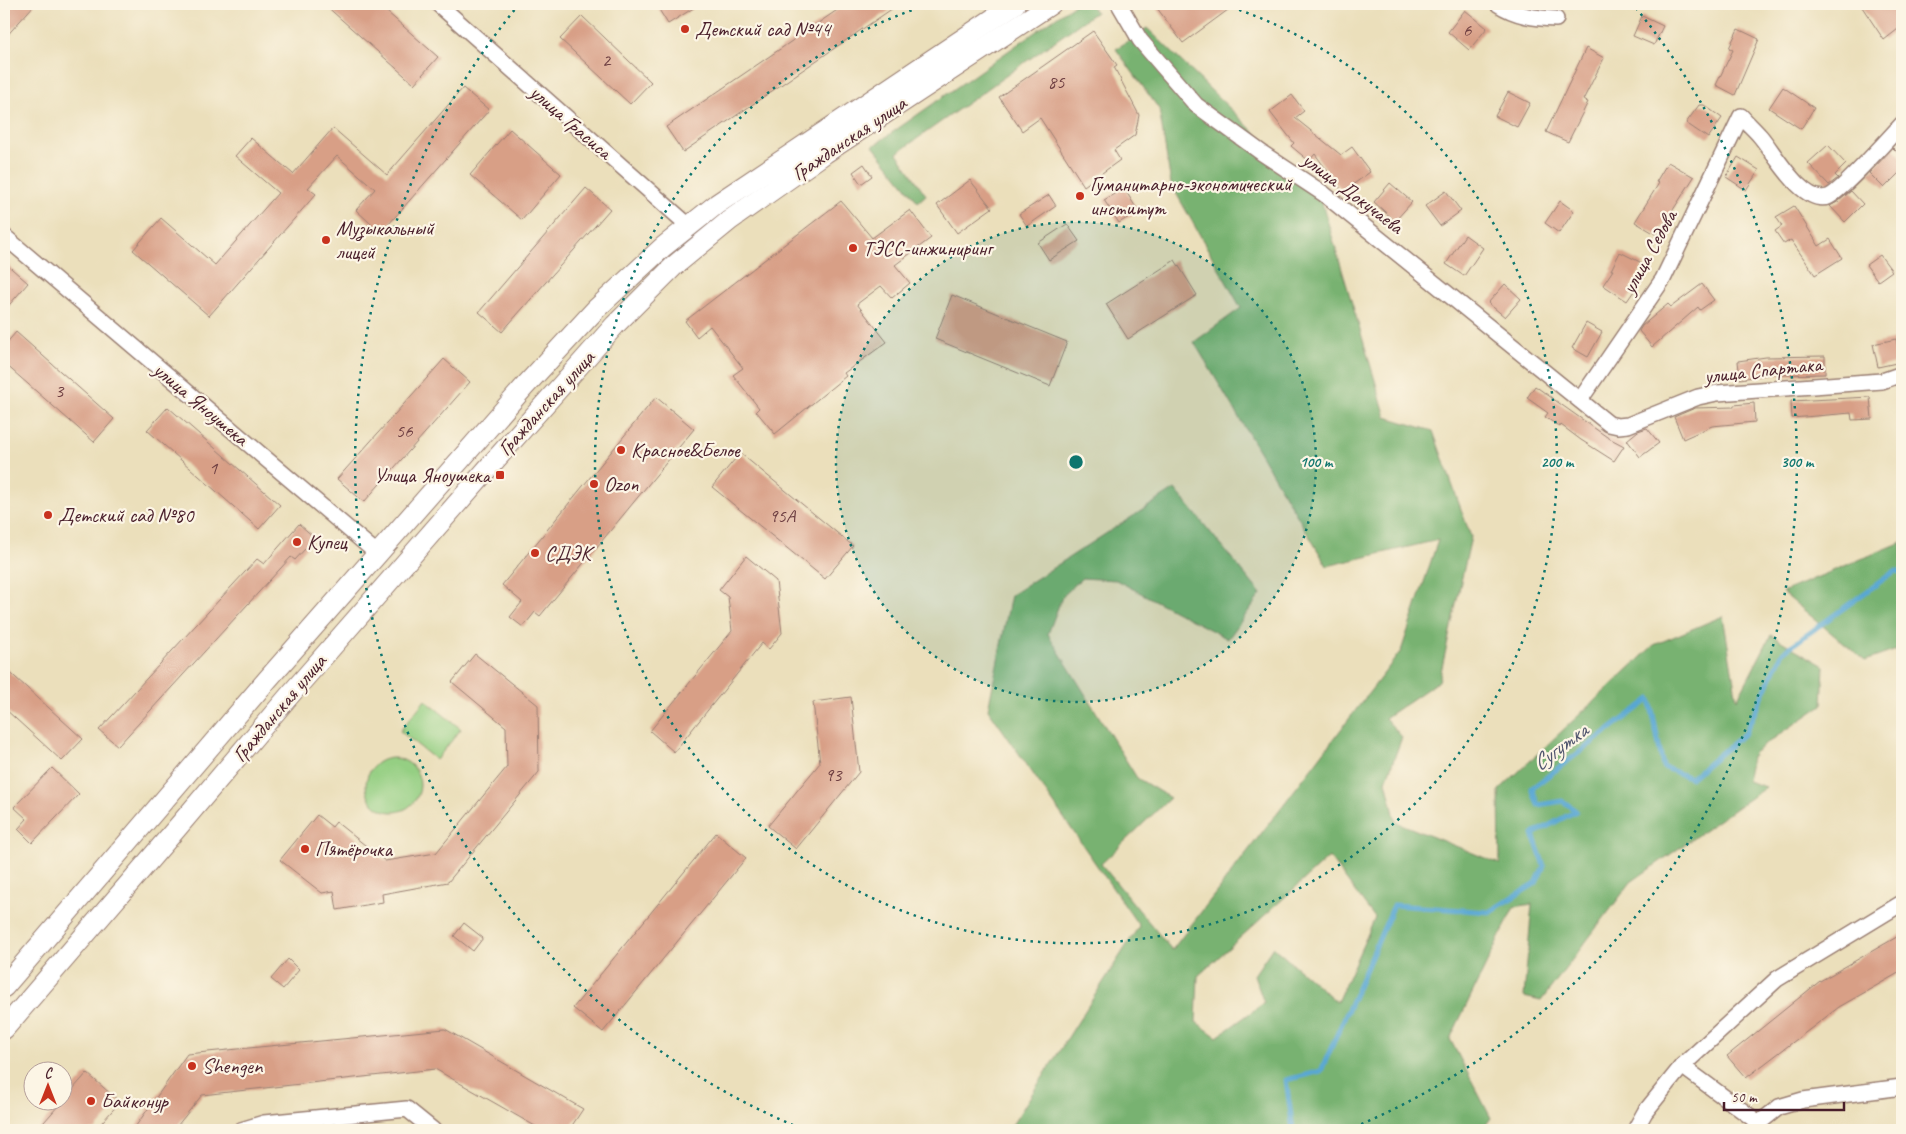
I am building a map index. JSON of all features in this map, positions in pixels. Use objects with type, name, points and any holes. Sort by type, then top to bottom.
[{"type":"main road","name":"Гражданская улица","points":[[4,987],[267,680],[525,386],[596,309],[688,226],[736,191],[1015,4]]},
{"type":"main road","name":"Гражданская улица","points":[[4,1029],[398,571],[616,325],[674,266],[704,240],[825,153],[1051,4]]},
{"type":"main road","name":"улица Грасиса","points":[[688,226],[704,240]]},
{"type":"main road","name":"улица Яноушека","points":[[379,554],[398,571]]},
{"type":"street","name":"улица Грасиса","points":[[438,4],[688,226]]},
{"type":"street","name":"улица Докучаева","points":[[1119,4],[1140,40],[1196,105],[1262,153],[1324,194],[1580,400]]},
{"type":"street","points":[[1498,4],[1527,17],[1556,19]]},
{"type":"street","name":"улица Седова","points":[[1580,400],[1663,279],[1741,116],[1760,135],[1789,175],[1807,192],[1820,198],[1830,197],[1902,124]]},
{"type":"street","name":"улица Яноушека","points":[[4,236],[379,554]]},
{"type":"street","name":"улица Спартака","points":[[1580,400],[1609,424],[1618,426],[1628,425],[1698,397],[1716,393],[1882,381],[1902,374]]},
{"type":"street","points":[[1634,1130],[1645,1112],[1682,1066],[1777,979],[1902,903]]},
{"type":"street","points":[[1682,1066],[1759,1123],[1779,1107],[1803,1100],[1902,1088]]},
{"type":"street","points":[[242,1130],[264,1123],[407,1109],[433,1130]]},
{"type":"green space","points":[[1075,4],[1090,4],[1096,12],[897,153],[926,195],[918,202],[873,146]]},
{"type":"green space","points":[[1147,28],[1320,196],[1386,417],[1433,431],[1471,537],[1439,681],[1385,718],[1402,737],[1386,781],[1396,822],[1500,864],[1499,790],[1654,645],[1723,616],[1737,700],[1771,635],[1824,666],[1822,705],[1753,753],[1747,781],[1766,787],[1631,882],[1541,1001],[1524,997],[1532,904],[1514,907],[1450,1039],[1491,1118],[1482,1130],[1009,1130],[1139,926],[988,709],[1011,595],[1175,489],[1261,594],[1228,639],[1116,580],[1082,578],[1062,597],[1048,634],[1137,778],[1170,798],[1101,864],[1172,950],[1401,651],[1438,540],[1327,566],[1194,342],[1241,308],[1171,184],[1159,109],[1116,49]],"holes":[[[1329,857],[1375,918],[1337,1002],[1273,947],[1254,975],[1264,1003],[1217,1037],[1196,1022],[1198,976]]]},
{"type":"green space","points":[[1902,542],[1902,648],[1865,661],[1782,592]]},
{"type":"green space","points":[[425,700],[461,729],[436,760],[400,731]]},
{"type":"green space","points":[[393,758],[403,760],[412,766],[418,775],[420,785],[418,795],[412,804],[403,810],[393,812],[383,810],[374,804],[368,795],[366,785],[368,775],[374,766],[383,760]]},
{"type":"building","points":[[4,4],[35,4],[4,39]]},
{"type":"building","points":[[324,4],[378,4],[438,57],[414,84]]},
{"type":"building","points":[[664,4],[700,4],[668,24],[658,8]]},
{"type":"building","points":[[846,4],[899,4],[683,152],[666,127]]},
{"type":"building","points":[[1154,4],[1236,4],[1183,43]]},
{"type":"building","points":[[1860,4],[1902,4],[1902,26],[1884,40]]},
{"type":"building","points":[[1465,10],[1487,28],[1469,50],[1448,32]]},
{"type":"building","points":[[582,16],[651,82],[630,104],[560,39]]},
{"type":"building","points":[[1642,16],[1663,26],[1654,45],[1633,36]]},
{"type":"building","points":[[1738,29],[1759,39],[1735,95],[1716,85],[1733,50],[1729,48]]},
{"type":"building","points":[[1093,31],[1117,65],[1114,67],[1139,115],[1135,135],[1114,150],[1120,160],[1084,186],[1040,118],[1022,131],[999,97]]},
{"type":"building","points":[[1586,48],[1604,58],[1583,100],[1588,102],[1568,142],[1546,132]]},
{"type":"building","points":[[1783,87],[1814,108],[1801,129],[1769,108]]},
{"type":"building","points":[[463,88],[489,110],[381,233],[356,210],[375,189],[337,156],[308,188],[316,194],[209,316],[133,250],[161,218],[215,265],[278,193],[235,156],[251,138],[293,174],[333,128],[387,175]]},
{"type":"building","points":[[1508,92],[1530,103],[1517,127],[1495,116]]},
{"type":"building","points":[[1292,95],[1304,111],[1295,118],[1341,155],[1352,147],[1370,172],[1343,192],[1315,154],[1309,161],[1291,146],[1294,143],[1270,112]]},
{"type":"building","points":[[1699,105],[1704,105],[1722,118],[1708,138],[1686,123]]},
{"type":"building","points":[[510,129],[561,174],[522,220],[470,175]]},
{"type":"building","points":[[1828,145],[1846,164],[1835,175],[1838,178],[1829,185],[1808,163]]},
{"type":"building","points":[[1893,148],[1902,157],[1902,170],[1884,188],[1869,173]]},
{"type":"building","points":[[1738,157],[1759,170],[1746,190],[1726,177]]},
{"type":"building","points":[[1668,162],[1694,177],[1657,235],[1635,222],[1659,183],[1656,182]]},
{"type":"building","points":[[864,164],[872,176],[861,184],[853,172]]},
{"type":"building","points":[[970,180],[992,208],[957,233],[937,205]]},
{"type":"building","points":[[1390,183],[1412,202],[1395,221],[1374,202]]},
{"type":"building","points":[[586,188],[610,209],[502,332],[479,312]]},
{"type":"building","points":[[1124,188],[1138,211],[1119,223],[1104,200]]},
{"type":"building","points":[[1446,191],[1461,211],[1440,226],[1425,206]]},
{"type":"building","points":[[1851,191],[1863,204],[1845,222],[1830,206]]},
{"type":"building","points":[[1049,195],[1056,206],[1027,226],[1019,214]]},
{"type":"building","points":[[841,201],[872,238],[910,210],[931,238],[895,265],[910,283],[892,298],[881,286],[857,304],[887,342],[844,373],[846,376],[775,434],[756,411],[759,408],[733,375],[743,368],[710,326],[697,337],[685,321]]},
{"type":"building","points":[[1560,201],[1574,211],[1559,233],[1545,223]]},
{"type":"building","points":[[1794,206],[1819,246],[1830,239],[1842,258],[1815,275],[1791,240],[1784,244],[1775,231],[1782,226],[1776,217]]},
{"type":"building","points":[[1067,224],[1079,241],[1049,260],[1038,243]]},
{"type":"building","points":[[1465,235],[1483,248],[1464,276],[1446,264]]},
{"type":"building","points":[[1620,252],[1644,264],[1630,289],[1634,291],[1627,301],[1603,285],[1613,270],[1611,270]]},
{"type":"building","points":[[1880,255],[1892,271],[1878,281],[1866,265]]},
{"type":"building","points":[[1175,260],[1197,295],[1128,339],[1106,304]]},
{"type":"building","points":[[4,262],[28,283],[4,311]]},
{"type":"building","points":[[1505,284],[1521,299],[1505,317],[1488,303]]},
{"type":"building","points":[[1702,284],[1714,300],[1700,310],[1698,307],[1652,347],[1639,331],[1642,326],[1668,304],[1671,307]]},
{"type":"building","points":[[952,295],[1067,342],[1050,386],[935,339]]},
{"type":"building","points":[[1586,323],[1602,332],[1588,357],[1572,348]]},
{"type":"building","points":[[16,332],[114,419],[94,442],[4,363],[4,346]]},
{"type":"building","points":[[1896,339],[1901,362],[1878,367],[1873,344]]},
{"type":"building","points":[[1825,356],[1825,374],[1777,375],[1777,373],[1740,379],[1738,361],[1766,357]]},
{"type":"building","points":[[444,359],[470,382],[364,502],[337,479]]},
{"type":"building","points":[[1535,386],[1607,437],[1624,446],[1614,461],[1561,425],[1560,427],[1545,417],[1548,413],[1527,398]]},
{"type":"building","points":[[656,397],[694,429],[540,616],[535,612],[523,627],[510,617],[522,602],[502,585]]},
{"type":"building","points":[[1870,397],[1872,419],[1852,420],[1851,413],[1792,418],[1791,401]]},
{"type":"building","points":[[1754,403],[1755,422],[1712,426],[1683,439],[1674,417],[1695,408],[1734,407],[1734,405]]},
{"type":"building","points":[[168,407],[280,505],[259,529],[147,430]]},
{"type":"building","points":[[1647,428],[1659,443],[1640,457],[1627,440],[1638,431]]},
{"type":"building","points":[[740,453],[853,546],[825,579],[712,487]]},
{"type":"building","points":[[299,524],[315,538],[295,560],[291,557],[118,746],[99,730],[257,559],[264,564]]},
{"type":"building","points":[[746,556],[776,581],[782,633],[769,649],[762,643],[674,752],[650,731],[732,631],[728,597],[719,590]]},
{"type":"building","points":[[475,654],[538,705],[539,772],[448,882],[382,894],[383,902],[337,910],[334,891],[322,893],[280,860],[317,815],[332,827],[336,822],[385,861],[436,853],[507,767],[506,727],[452,682]]},
{"type":"building","points":[[4,667],[83,739],[62,761],[4,708]]},
{"type":"building","points":[[851,697],[859,772],[796,849],[768,826],[820,763],[813,702]]},
{"type":"building","points":[[52,768],[79,794],[32,843],[18,829],[27,819],[14,807]]},
{"type":"building","points":[[716,833],[746,858],[603,1032],[573,1008]]},
{"type":"building","points":[[464,923],[483,938],[473,951],[454,936]]},
{"type":"building","points":[[1902,934],[1902,971],[1839,1007],[1746,1078],[1727,1056],[1820,981]]},
{"type":"building","points":[[288,959],[299,970],[283,989],[271,979]]},
{"type":"building","points":[[445,1029],[583,1109],[569,1130],[542,1130],[435,1069],[202,1095],[177,1126],[162,1130],[133,1130],[187,1054]]},
{"type":"building","name":"Байконур","points":[[87,1073],[120,1102],[95,1130],[37,1130],[53,1112],[72,1112],[72,1090]]},
{"type":"waterway","name":"Сугутка","points":[[1293,1130],[1286,1080],[1321,1071],[1394,905],[1489,912],[1536,883],[1544,866],[1533,834],[1576,811],[1563,801],[1538,805],[1532,788],[1650,699],[1663,767],[1691,778],[1745,733],[1783,652],[1895,571],[1902,572]]},
{"type":"place","name":"Детский сад №44","points":[[685,29]]},
{"type":"place","name":"Гуманитарно-экономический институт","points":[[1080,196]]},
{"type":"place","name":"Музыкальный лицей","points":[[326,240]]},
{"type":"place","name":"ТЭСС-инжиниринг","points":[[853,248]]},
{"type":"place","name":"Красное&Белое","points":[[621,450]]},
{"type":"place","name":"Улица Яноушека","points":[[500,475]]},
{"type":"place","name":"Ozon","points":[[594,484]]},
{"type":"place","name":"Детский сад №80","points":[[48,515]]},
{"type":"place","name":"Купец","points":[[297,542]]},
{"type":"place","name":"СДЭК","points":[[535,553]]},
{"type":"place","name":"Пятёрочка","points":[[305,849]]},
{"type":"place","name":"Shengen","points":[[192,1066]]},
{"type":"place","name":"Байконур","points":[[91,1101]]}]
